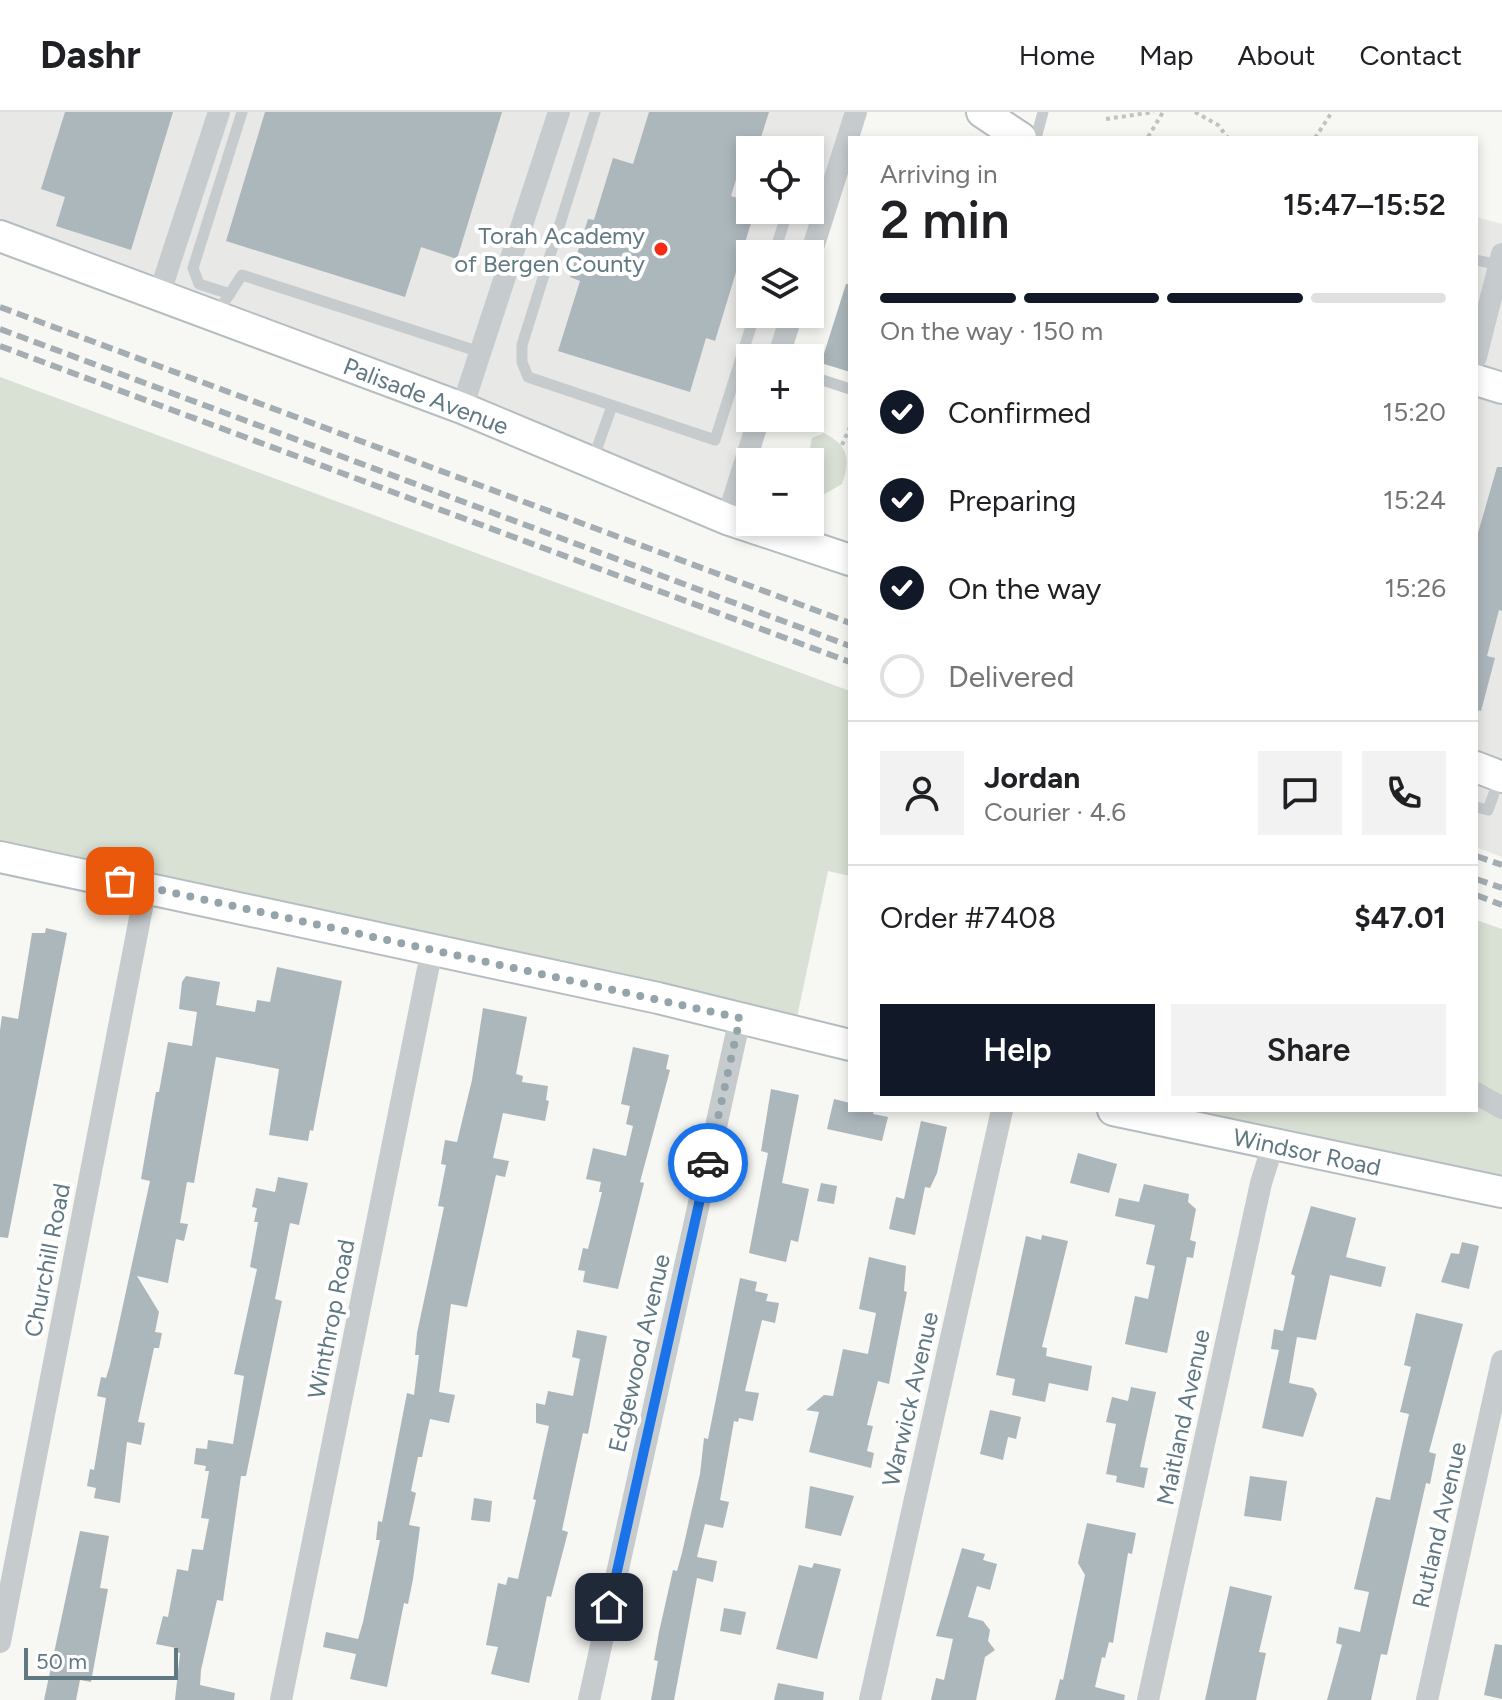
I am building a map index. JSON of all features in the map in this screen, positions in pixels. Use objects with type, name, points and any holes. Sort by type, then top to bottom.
[{"type":"street","points":[[159,295],[219,112]]},
{"type":"street","points":[[462,408],[559,112]]},
{"type":"street","points":[[824,190],[856,112]]},
{"type":"street","points":[[982,112],[1018,136]]},
{"type":"street","name":"Palisade Avenue","points":[[0,236],[159,295],[222,305],[727,519],[848,559]]},
{"type":"street","points":[[1478,341],[1481,316],[1501,260]]},
{"type":"street","points":[[1478,381],[1502,388]]},
{"type":"street","points":[[727,519],[755,432]]},
{"type":"street","points":[[0,857],[432,949],[848,1045]]},
{"type":"street","name":"Churchill Road","points":[[0,1642],[146,887]]},
{"type":"street","name":"Winthrop Road","points":[[281,1700],[432,949]]},
{"type":"street","name":"Edgewood Avenue","points":[[589,1700],[740,1018]]},
{"type":"street","points":[[1478,1094],[1502,1108]]},
{"type":"street","name":"Warwick Avenue","points":[[870,1700],[1002,1112]]},
{"type":"street","name":"Windsor Road","points":[[1122,1112],[1502,1192]]},
{"type":"street","name":"Maitland Avenue","points":[[1148,1700],[1261,1183],[1273,1145]]},
{"type":"street","name":"Rutland Avenue","points":[[1427,1700],[1502,1361]]},
{"type":"lane","points":[[242,112],[193,268],[199,284],[222,305],[242,275],[480,352]]},
{"type":"lane","points":[[595,112],[522,345],[522,362],[528,377],[715,440],[751,328]]},
{"type":"lane","points":[[1037,136],[1043,112]]},
{"type":"lane","points":[[1478,260],[1501,260]]},
{"type":"lane","points":[[824,381],[848,388]]},
{"type":"lane","points":[[592,463],[612,406]]},
{"type":"lane","points":[[1478,808],[1488,810],[1493,774]]},
{"type":"path","points":[[1106,119],[1154,112]]},
{"type":"path","points":[[1149,136],[1163,112]]},
{"type":"path","points":[[1195,112],[1218,125],[1226,136]]},
{"type":"path","points":[[1316,136],[1332,112]]},
{"type":"path","points":[[842,445],[848,432]]},
{"type":"shaded area","points":[[0,112],[856,112],[824,211],[824,136],[736,136],[736,224],[820,224],[815,240],[736,240],[736,328],[788,328],[782,344],[736,344],[736,432],[747,432],[743,448],[736,448],[736,479],[727,519],[0,236]]},
{"type":"shaded area","points":[[1478,218],[1502,224],[1502,857],[1478,848]]},
{"type":"shaded area","points":[[0,377],[848,690],[848,876],[828,871],[794,1031],[0,857]]},
{"type":"shaded area","points":[[824,433],[843,448],[847,460],[842,484],[824,494],[824,448],[811,448],[812,438]]},
{"type":"shaded area","points":[[1478,921],[1502,929],[1502,1192],[1122,1112],[1478,1112]]},
{"type":"building","points":[[65,112],[173,112],[131,250],[56,226],[65,197],[41,189]]},
{"type":"building","points":[[265,112],[502,112],[457,259],[421,247],[405,297],[226,241]]},
{"type":"building","name":"Torah Academy of Bergen County","points":[[649,112],[769,112],[761,136],[736,136],[736,180],[731,196],[736,198],[736,224],[751,224],[746,240],[736,240],[736,272],[715,341],[706,338],[690,392],[558,351],[580,281],[570,277],[588,219],[594,220],[613,158],[633,164]]},
{"type":"building","points":[[846,284],[848,284],[848,371],[824,364],[824,354]]},
{"type":"building","points":[[1497,467],[1502,467],[1502,611],[1499,610],[1487,656],[1495,658],[1481,711],[1478,710],[1478,533]]},
{"type":"building","points":[[46,928],[67,933],[8,1238],[0,1237],[2,1016],[18,1019],[32,933],[45,933]]},
{"type":"building","points":[[277,967],[342,981],[313,1131],[310,1130],[308,1141],[269,1135],[279,1069],[216,1057],[194,1183],[187,1182],[180,1223],[188,1224],[184,1241],[176,1239],[168,1283],[137,1276],[159,1312],[155,1332],[162,1333],[159,1348],[154,1348],[138,1422],[145,1423],[141,1445],[127,1442],[120,1503],[94,1498],[96,1488],[87,1486],[90,1469],[94,1470],[106,1398],[97,1396],[101,1377],[106,1378],[110,1365],[150,1181],[141,1179],[156,1092],[159,1092],[168,1042],[192,1046],[197,1012],[179,1009],[182,982],[186,976],[220,982],[216,1005],[255,1012],[257,1000],[270,1002]]},
{"type":"building","points":[[483,1008],[527,1017],[516,1074],[523,1076],[522,1082],[548,1086],[546,1100],[549,1101],[545,1121],[503,1113],[493,1158],[509,1161],[505,1177],[496,1175],[467,1307],[451,1304],[439,1392],[455,1395],[449,1423],[430,1419],[422,1457],[418,1457],[411,1491],[416,1493],[409,1525],[420,1527],[413,1579],[408,1604],[404,1603],[387,1687],[350,1679],[356,1654],[323,1647],[326,1632],[358,1639],[363,1622],[380,1540],[376,1540],[378,1521],[382,1522],[407,1393],[414,1395],[419,1355],[415,1355],[417,1333],[444,1207],[438,1206],[446,1165],[441,1164],[445,1140],[457,1142],[472,1080]]},
{"type":"building","points":[[633,1047],[669,1055],[666,1069],[670,1070],[640,1182],[644,1183],[618,1289],[583,1282],[585,1271],[578,1270],[583,1248],[588,1249],[602,1192],[599,1192],[601,1182],[586,1179],[593,1148],[626,1156],[633,1126],[626,1124],[630,1106],[621,1104]]},
{"type":"building","points":[[771,1089],[799,1095],[782,1183],[809,1189],[798,1242],[791,1240],[786,1262],[749,1253],[768,1153],[761,1151]]},
{"type":"building","points":[[834,1099],[848,1102],[848,1112],[874,1112],[888,1117],[882,1141],[827,1129]]},
{"type":"building","points":[[921,1121],[947,1127],[937,1173],[930,1188],[925,1187],[915,1235],[889,1229],[896,1197],[904,1199]]},
{"type":"building","points":[[1078,1153],[1117,1164],[1109,1193],[1070,1183]]},
{"type":"building","points":[[278,1177],[308,1183],[299,1225],[290,1223],[275,1299],[282,1301],[246,1476],[241,1476],[223,1601],[217,1600],[201,1670],[200,1685],[235,1693],[234,1700],[175,1700],[180,1653],[175,1652],[176,1648],[156,1644],[163,1616],[168,1617],[177,1569],[188,1571],[192,1549],[203,1550],[209,1519],[201,1518],[209,1471],[205,1471],[206,1466],[194,1464],[196,1448],[207,1449],[208,1440],[233,1444],[244,1376],[234,1374],[257,1269],[250,1267],[258,1222],[254,1222],[257,1208],[252,1207],[256,1188],[275,1192]]},
{"type":"building","points":[[821,1183],[837,1186],[834,1204],[817,1201]]},
{"type":"building","points":[[1144,1184],[1189,1194],[1188,1202],[1196,1209],[1190,1240],[1196,1242],[1193,1258],[1187,1257],[1167,1353],[1125,1344],[1135,1296],[1148,1299],[1155,1266],[1146,1264],[1155,1225],[1115,1216],[1119,1198],[1139,1202]]},
{"type":"building","points":[[1311,1206],[1356,1218],[1346,1257],[1386,1267],[1381,1287],[1330,1275],[1316,1340],[1297,1337],[1289,1383],[1313,1388],[1317,1394],[1303,1437],[1262,1428],[1279,1350],[1271,1349],[1274,1329],[1283,1331],[1295,1276],[1291,1274]]},
{"type":"building","points":[[1042,1235],[1068,1241],[1042,1347],[1047,1348],[1046,1356],[1092,1366],[1088,1391],[1049,1383],[1045,1402],[1012,1395],[1015,1379],[996,1375],[1026,1236],[1041,1240]]},
{"type":"building","points":[[1462,1242],[1479,1246],[1469,1289],[1441,1282],[1451,1253],[1459,1254]]},
{"type":"building","points":[[869,1257],[906,1266],[904,1291],[907,1292],[889,1384],[878,1381],[867,1425],[873,1426],[867,1451],[874,1453],[871,1468],[809,1452],[819,1412],[806,1410],[824,1395],[833,1396],[843,1349],[868,1354],[876,1313],[859,1309]]},
{"type":"building","points":[[740,1278],[757,1282],[755,1291],[768,1294],[766,1301],[779,1303],[775,1323],[762,1320],[745,1391],[759,1393],[753,1421],[739,1418],[738,1422],[734,1421],[720,1500],[729,1502],[723,1528],[705,1524],[697,1557],[717,1561],[713,1582],[697,1578],[674,1700],[651,1700],[659,1632],[673,1570],[677,1571],[682,1553]]},
{"type":"building","points":[[1416,1313],[1463,1324],[1429,1452],[1436,1454],[1430,1484],[1426,1483],[1387,1655],[1381,1654],[1371,1700],[1327,1700],[1342,1645],[1336,1643],[1339,1627],[1360,1632],[1369,1592],[1354,1589],[1376,1497],[1390,1500],[1409,1414],[1400,1412],[1411,1367],[1404,1365]]},
{"type":"building","points":[[577,1330],[607,1336],[588,1434],[583,1433],[562,1530],[568,1532],[551,1597],[547,1596],[529,1683],[491,1674],[498,1647],[486,1645],[498,1583],[506,1585],[508,1577],[518,1579],[536,1500],[533,1499],[549,1426],[536,1423],[536,1403],[545,1405],[548,1391],[573,1396],[580,1359],[572,1357]]},
{"type":"building","points":[[1131,1387],[1156,1392],[1140,1467],[1148,1468],[1144,1488],[1116,1482],[1117,1476],[1106,1474],[1116,1424],[1106,1422],[1112,1397],[1128,1401]]},
{"type":"building","points":[[990,1410],[1021,1417],[1016,1439],[1008,1437],[1003,1460],[980,1454]]},
{"type":"building","points":[[1250,1476],[1287,1481],[1281,1521],[1244,1516]]},
{"type":"building","points":[[810,1486],[854,1496],[841,1536],[805,1528]]},
{"type":"building","points":[[474,1498],[492,1501],[490,1522],[471,1520]]},
{"type":"building","points":[[1087,1523],[1136,1533],[1132,1554],[1128,1553],[1113,1643],[1109,1642],[1105,1658],[1102,1657],[1095,1687],[1125,1695],[1124,1700],[1055,1700],[1060,1679],[1063,1680],[1085,1575],[1078,1563]]},
{"type":"building","points":[[80,1531],[109,1536],[100,1588],[108,1589],[91,1682],[80,1680],[76,1700],[44,1700]]},
{"type":"building","points":[[962,1548],[985,1554],[983,1560],[997,1564],[990,1590],[977,1586],[968,1617],[983,1621],[990,1630],[988,1641],[995,1650],[985,1657],[976,1700],[931,1700],[936,1678],[944,1680],[953,1639],[936,1636]]},
{"type":"building","points":[[814,1563],[841,1569],[817,1659],[776,1649],[799,1565],[812,1568]]},
{"type":"building","points":[[1230,1586],[1272,1596],[1259,1652],[1266,1653],[1256,1700],[1205,1700]]},
{"type":"building","points":[[724,1608],[746,1612],[741,1635],[720,1631]]},
{"type":"building","points":[[1495,1644],[1502,1645],[1502,1699],[1484,1695]]},
{"type":"building","points":[[778,1683],[824,1692],[823,1700],[774,1700]]},
{"type":"railway","points":[[0,307],[848,622]]},
{"type":"railway","points":[[0,329],[848,645]]},
{"type":"railway","points":[[0,346],[848,661]]},
{"type":"railway","points":[[1478,857],[1502,865]]},
{"type":"railway","points":[[1478,880],[1502,888]]},
{"type":"railway","points":[[1478,896],[1502,905]]},
{"type":"way so far","points":[[120,881],[740,1018],[708,1163]]},
{"type":"place","name":"Torah Academy of Bergen County","points":[[661,249]]},
{"type":"route","points":[[609,1607],[708,1163]]}]
